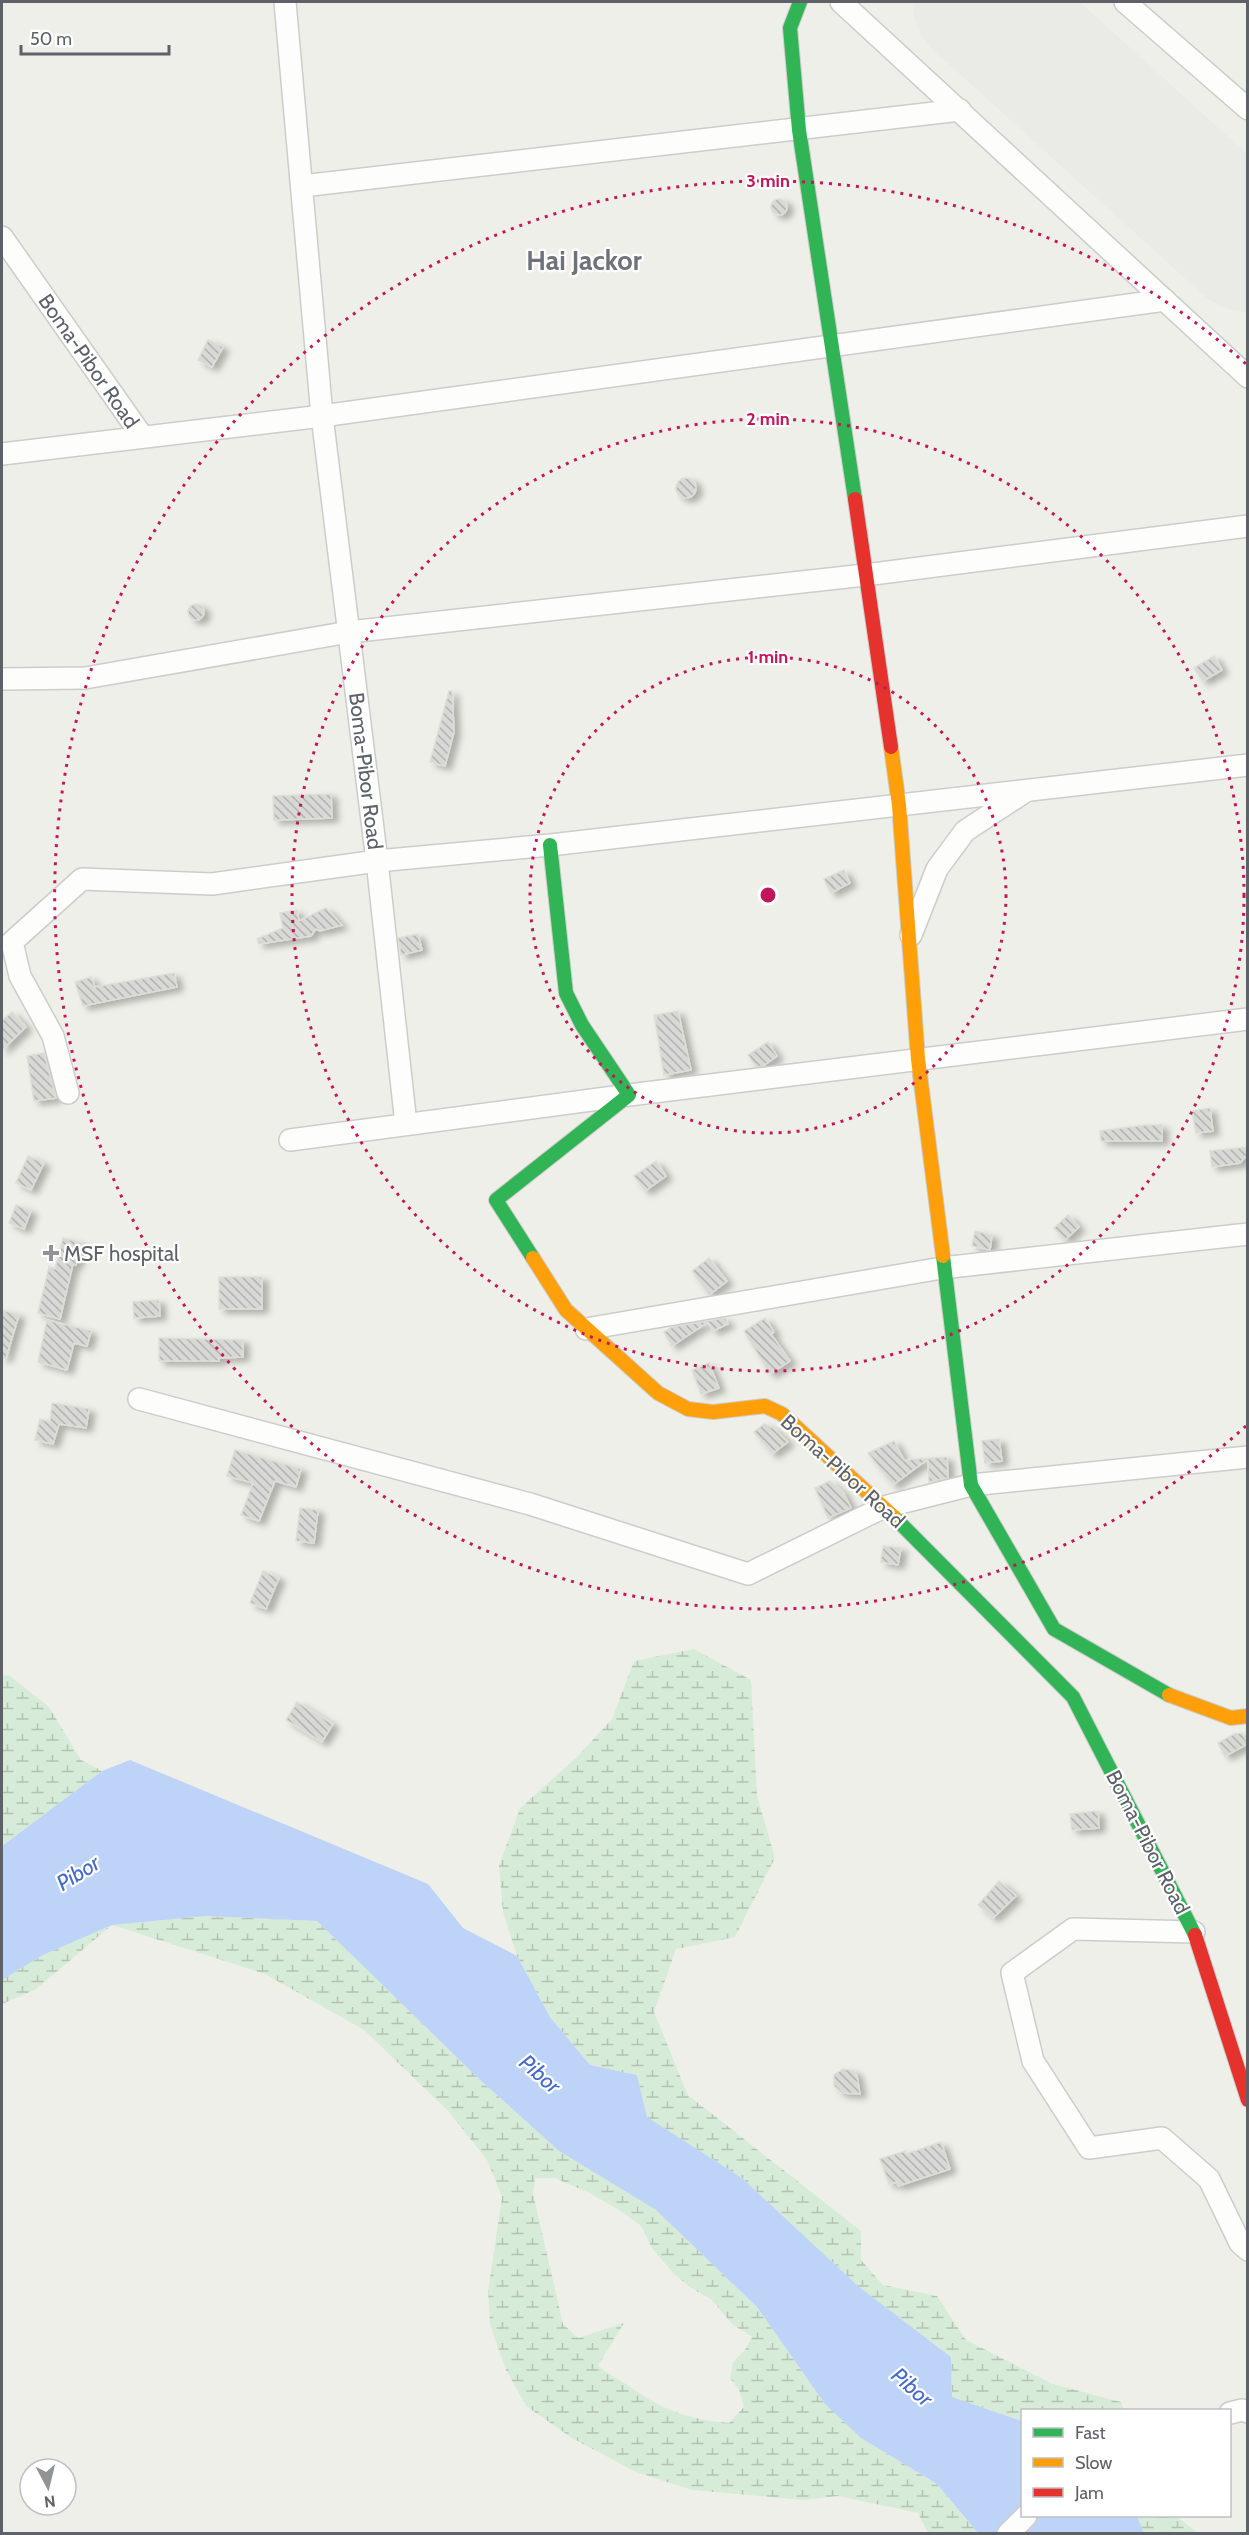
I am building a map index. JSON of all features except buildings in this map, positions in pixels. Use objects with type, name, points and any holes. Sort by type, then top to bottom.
[{"type":"street","points":[[285,2],[322,416],[1165,300]]},
{"type":"street","points":[[800,2],[790,28],[799,130],[833,346],[899,806],[918,1059],[942,1268],[971,1485],[1054,1629],[1171,1696],[1231,1718],[1248,1716]]},
{"type":"street","points":[[841,2],[1248,377]]},
{"type":"street","points":[[1125,2],[1242,99]]},
{"type":"street","points":[[302,186],[960,110]]},
{"type":"street","name":"Boma-Pibor Road","points":[[2,237],[142,436],[322,416],[377,861],[549,845],[1248,765]]},
{"type":"street","points":[[2,454],[142,436]]},
{"type":"street","points":[[2,679],[85,678],[349,632],[865,574],[1248,526]]},
{"type":"street","points":[[909,940],[937,869],[965,831],[1026,790]]},
{"type":"street","points":[[549,845],[566,993],[582,1025],[629,1095]]},
{"type":"street","points":[[68,1094],[53,1036],[20,976],[12,942],[82,879],[212,884],[377,861],[406,1124]]},
{"type":"street","points":[[290,1140],[629,1095],[1248,1019]]},
{"type":"street","name":"Boma-Pibor Road","points":[[629,1095],[496,1200],[566,1310],[658,1393],[688,1409],[713,1412],[765,1406],[782,1414],[884,1507],[1073,1696],[1194,1932],[1248,2100]]},
{"type":"street","points":[[586,1329],[942,1268],[1248,1234]]},
{"type":"street","points":[[139,1399],[530,1504],[748,1574],[884,1507],[971,1485],[1248,1457]]},
{"type":"street","points":[[1194,1932],[1073,1929],[1012,1973],[1033,2061],[1089,2148],[1162,2138],[1209,2179],[1240,2243],[1248,2250]]},
{"type":"street","points":[[1231,2413],[1242,2410],[1248,2412]]},
{"type":"street","points":[[1008,2534],[1025,2517]]},
{"type":"green space","points":[[694,1649],[751,1680],[757,1795],[775,1858],[735,1937],[676,1949],[654,2012],[688,2095],[861,2231],[861,2260],[883,2285],[937,2296],[966,2340],[1053,2384],[1121,2402],[1124,2409],[1021,2409],[1021,2421],[952,2397],[951,2357],[858,2286],[742,2178],[647,2117],[637,2075],[590,2065],[550,2017],[517,1956],[503,1912],[499,1866],[520,1808],[577,1757],[612,1719],[634,1661]]},
{"type":"green space","points":[[9,1675],[49,1707],[81,1760],[102,1771],[2,1846],[2,1676]]},
{"type":"green space","points":[[205,1916],[317,1921],[478,2078],[559,2151],[656,2210],[757,2307],[825,2404],[861,2438],[937,2484],[978,2533],[928,2533],[918,2513],[838,2496],[803,2500],[692,2490],[636,2472],[572,2438],[526,2406],[506,2370],[490,2325],[488,2291],[502,2197],[487,2160],[449,2112],[364,2030],[265,1974],[112,1925],[35,1990],[2,2004],[2,1980],[43,1955],[111,1925]],"holes":[[[535,2178],[555,2178],[589,2193],[621,2211],[641,2226],[652,2248],[673,2273],[691,2288],[712,2300],[732,2324],[752,2337],[745,2350],[733,2362],[730,2378],[739,2390],[744,2407],[729,2423],[688,2416],[664,2407],[598,2366],[624,2323],[578,2338],[563,2324],[533,2193]]]},
{"type":"green space","points":[[1137,2517],[1177,2517],[1198,2533],[1144,2533]]},
{"type":"water","name":"Pibor","points":[[130,1760],[428,1884],[463,1928],[517,1956],[550,2017],[590,2065],[637,2075],[647,2117],[742,2178],[858,2286],[951,2357],[952,2397],[1021,2421],[1021,2517],[1137,2517],[1144,2533],[978,2533],[937,2484],[861,2438],[825,2404],[757,2307],[656,2210],[559,2151],[478,2078],[317,1921],[206,1916],[112,1925],[43,1955],[2,1980],[2,1846],[102,1771]]},
{"type":"runway","points":[[980,2],[1248,245]]},
{"type":"traffic: fast","points":[[800,2],[790,28],[799,130],[855,499]]},
{"type":"traffic: fast","points":[[533,1258],[496,1200],[629,1095],[582,1025],[566,993],[550,845]]},
{"type":"traffic: fast","points":[[943,1256],[971,1485],[1054,1629],[1169,1695]]},
{"type":"traffic: fast","points":[[894,1517],[1073,1697],[1195,1935]]},
{"type":"traffic: slow","points":[[891,747],[899,805],[918,1059],[943,1256]]},
{"type":"traffic: slow","points":[[533,1258],[566,1310],[658,1393],[688,1409],[713,1412],[765,1406],[782,1414],[894,1517]]},
{"type":"traffic: slow","points":[[1169,1695],[1231,1718],[1248,1716]]},
{"type":"traffic: jam","points":[[855,499],[891,747]]},
{"type":"traffic: jam","points":[[1195,1935],[1248,2100]]},
{"type":"place","name":"MSF hospital","points":[[51,1253]]},
{"type":"district","name":"Hai Jackor","points":[[584,260]]}]
